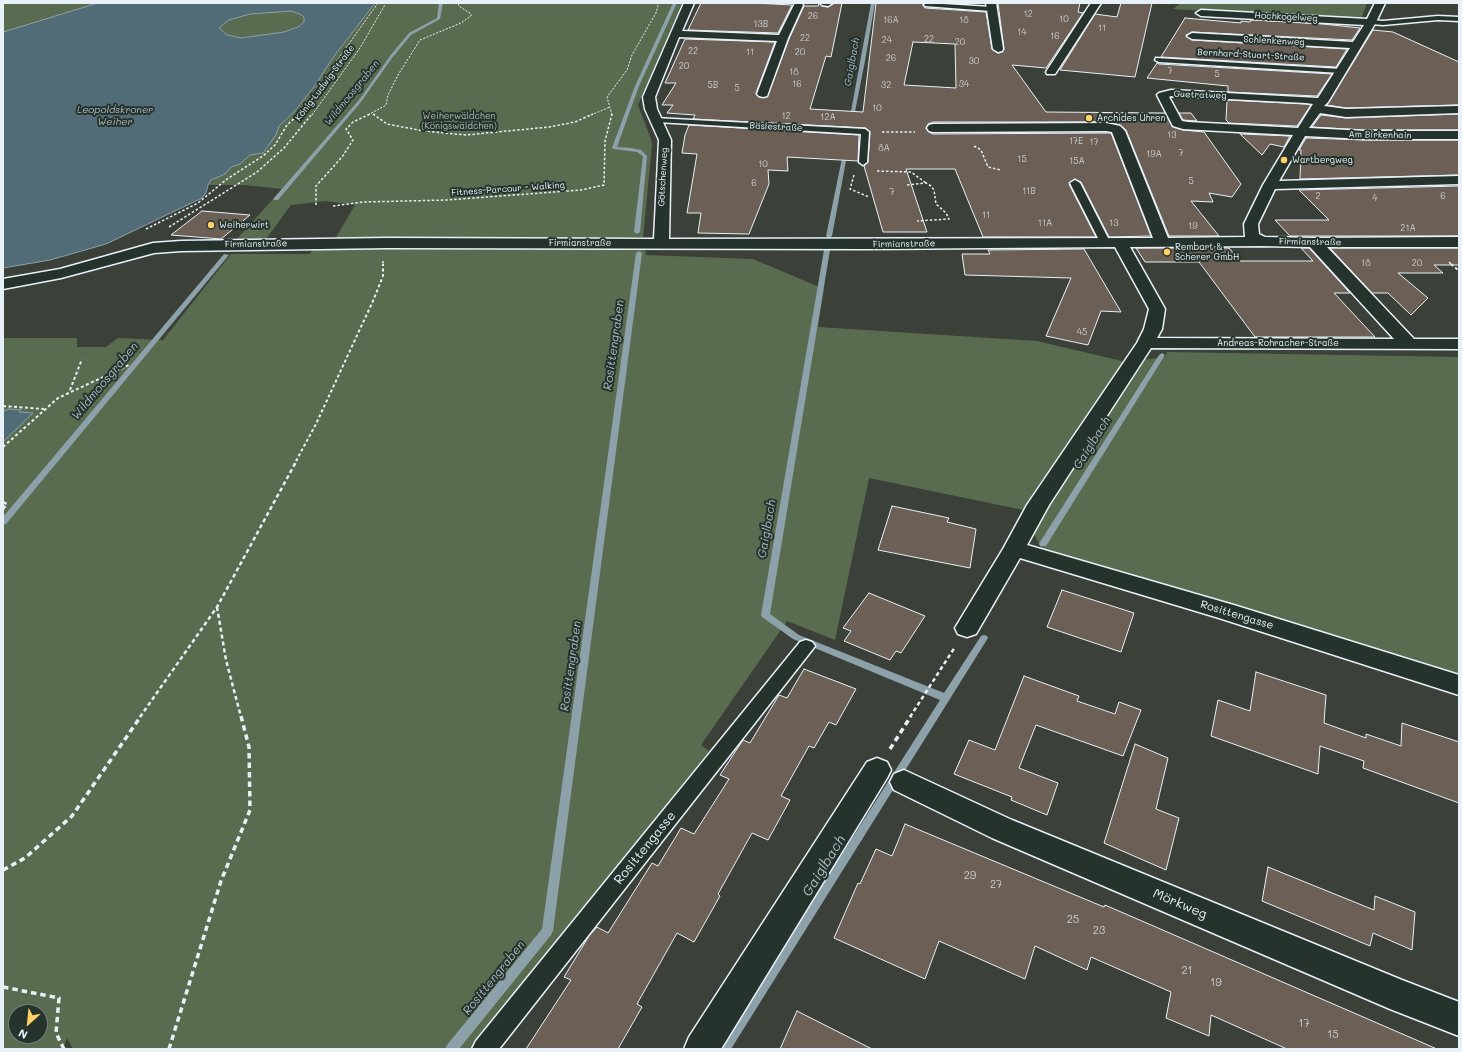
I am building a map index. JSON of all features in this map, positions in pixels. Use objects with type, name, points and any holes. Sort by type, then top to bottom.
[{"type":"street","name":"Götschenweg","points":[[661,243],[665,140],[658,120],[651,109],[649,98],[689,3]]},
{"type":"street","points":[[1051,72],[1096,3]]},
{"type":"street","points":[[1262,241],[1252,236],[1251,224],[1270,185],[1301,132],[1341,71],[1380,3]]},
{"type":"street","points":[[763,94],[783,38],[798,4]]},
{"type":"street","points":[[991,6],[998,49]]},
{"type":"street","name":"Hochkogelweg","points":[[1201,13],[1370,22]]},
{"type":"street","points":[[675,34],[783,38]]},
{"type":"street","name":"Schlenkenweg","points":[[1192,36],[1356,45]]},
{"type":"street","name":"Guetratweg","points":[[1301,132],[1187,126],[1177,123],[1163,95],[1172,93],[1306,100],[1320,105]]},
{"type":"street","name":"Am Birkenhain","points":[[1320,105],[1346,113],[1458,110]]},
{"type":"street","points":[[933,128],[1116,129],[1119,131],[1162,242]]},
{"type":"street","name":"Am Birkenhain","points":[[1301,132],[1386,135],[1459,135]]},
{"type":"street","points":[[1270,185],[1459,180]]},
{"type":"street","name":"Firmianstraße","points":[[3,284],[61,273],[153,248],[208,245],[388,243],[866,244],[1262,241],[1314,243],[1459,242]]},
{"type":"street","points":[[967,628],[1014,549],[1038,504],[1146,343],[1153,328],[1157,309],[1112,242]]},
{"type":"street","points":[[1314,243],[1409,344]]},
{"type":"street","name":"Andreas-Rohracher-Straße","points":[[1146,343],[1459,344]]},
{"type":"street","name":"Rosittengasse","points":[[1014,549],[1228,612],[1459,685]]},
{"type":"street","points":[[701,1049],[890,776]]},
{"type":"street","name":"Mörkweg","points":[[890,776],[1002,829],[1402,997],[1459,1019]]},
{"type":"lane","points":[[926,6],[991,6]]},
{"type":"lane","points":[[1370,22],[1383,23],[1438,18],[1459,19]]},
{"type":"lane","name":"Bernhard-Stuart-Straße","points":[[1159,60],[1341,71]]},
{"type":"lane","name":"Bäslestraße","points":[[658,120],[865,132],[864,162]]},
{"type":"lane","points":[[1075,182],[1112,242]]},
{"type":"lane","name":"Rosittengasse","points":[[484,1049],[806,646]]},
{"type":"path","points":[[146,229],[198,203],[227,179],[263,156],[275,145],[288,125],[302,111],[336,67],[336,62],[378,3]]},
{"type":"path","name":"König-Ludwig-Straße","points":[[153,248],[152,242],[158,234],[257,172],[284,148],[315,111],[360,48],[386,3]]},
{"type":"path","points":[[316,205],[316,186],[342,156],[353,140],[346,129],[353,122],[380,111],[386,105],[388,95],[398,75],[420,40],[466,20],[471,16],[471,14],[462,9],[458,3]]},
{"type":"path","name":"Fitness-Parcour - Walking","points":[[333,206],[363,202],[447,200],[581,190],[604,185],[605,141],[612,114],[607,97],[626,70],[632,55],[656,13],[658,6],[656,3]]},
{"type":"path","points":[[372,114],[387,124],[424,131],[466,135],[520,131],[575,122],[610,107]]},
{"type":"path","points":[[874,171],[911,172],[931,186],[934,190],[936,204],[946,213],[949,219],[916,221]]},
{"type":"path","points":[[854,175],[850,189],[869,197]]},
{"type":"path","points":[[907,185],[926,183]]},
{"type":"path","points":[[3,870],[25,858],[72,816],[217,607],[316,424],[373,301],[383,276],[382,265],[388,243]]},
{"type":"path","points":[[70,391],[82,359]]},
{"type":"path","points":[[3,447],[58,398],[70,391],[129,365]]},
{"type":"path","points":[[3,406],[44,409]]},
{"type":"path","points":[[3,502],[7,504],[3,509]]},
{"type":"path","points":[[169,1049],[221,881],[250,810],[249,747],[226,660],[217,607]]},
{"type":"path","points":[[890,776],[926,694],[967,628]]},
{"type":"path","points":[[3,986],[58,998],[56,1033],[64,1049]]},
{"type":"green space","points":[[3,3],[98,3],[3,32]]},
{"type":"green space","name":"Weiherwäldchen (Königswäldchen)","points":[[375,3],[682,3],[638,105],[652,145],[643,237],[569,240],[237,239],[282,189],[244,185],[208,185],[211,180],[225,174],[231,167],[240,164],[250,155],[263,152],[276,135],[279,126],[293,113],[314,87],[332,59]],"holes":[[[326,201],[355,205],[335,239],[266,239],[291,205]]]},
{"type":"green space","points":[[1181,3],[1367,3],[1361,20],[1173,9]]},
{"type":"green space","points":[[291,11],[305,17],[304,22],[298,27],[284,32],[241,38],[227,35],[219,28],[229,20],[250,14]]},
{"type":"green space","points":[[645,247],[646,255],[753,259],[824,289],[818,327],[1037,341],[1126,362],[1165,357],[1167,352],[1459,357],[1459,677],[1043,552],[1023,510],[869,478],[835,640],[787,621],[701,745],[709,751],[546,954],[472,1049],[73,1049],[67,1038],[63,1049],[3,1049],[3,338],[77,338],[77,347],[106,347],[118,338],[163,340],[231,254],[310,254],[313,249]]},
{"type":"water","name":"Leopoldskroner Weiher","points":[[98,3],[375,3],[332,59],[314,87],[293,113],[279,126],[276,135],[263,153],[250,155],[240,164],[231,167],[225,174],[211,180],[206,193],[202,198],[106,244],[50,260],[3,268],[3,32]],"holes":[[[291,11],[304,17],[304,22],[298,27],[284,32],[241,38],[227,35],[219,28],[229,20],[250,14]]]},
{"type":"water","points":[[10,409],[21,410],[19,412],[33,413],[3,442],[3,411]]},
{"type":"building","points":[[701,3],[792,5],[778,33],[688,30]]},
{"type":"building","points":[[819,3],[822,6],[828,7],[834,3],[842,3],[831,57],[826,56],[810,109],[863,112],[876,3],[924,3],[923,5],[925,8],[986,12],[992,49],[998,53],[1002,52],[1004,49],[998,3],[1080,3],[1078,12],[1083,13],[1046,68],[1012,65],[1046,112],[1165,113],[1173,127],[1183,130],[1204,132],[1241,184],[1232,197],[1209,193],[1213,202],[1191,201],[1219,236],[1169,236],[1126,130],[1120,125],[1106,122],[933,122],[928,124],[926,129],[933,134],[1111,133],[1151,236],[1109,237],[1081,182],[1074,179],[1069,184],[1096,237],[983,237],[955,169],[906,169],[927,232],[883,232],[864,166],[868,162],[870,132],[866,128],[693,119],[695,115],[667,113],[673,105],[662,105],[676,83],[665,83],[685,39],[775,42],[756,93],[759,97],[767,97],[789,39],[804,6],[818,6]],"holes":[[[913,42],[955,44],[956,88],[904,85]]]},
{"type":"building","points":[[1121,3],[1152,3],[1135,77],[1060,70],[1095,14],[1117,17]]},
{"type":"building","points":[[1185,18],[1241,23],[1241,21],[1250,22],[1251,20],[1323,24],[1360,28],[1352,40],[1192,32],[1186,35],[1192,40],[1347,49],[1336,67],[1161,57]]},
{"type":"building","points":[[1373,30],[1393,32],[1459,62],[1459,105],[1346,108],[1327,105]]},
{"type":"building","points":[[1157,63],[1332,74],[1317,96],[1228,92],[1228,86],[1147,78]]},
{"type":"building","points":[[1227,100],[1311,105],[1297,126],[1229,123],[1226,120]]},
{"type":"building","points":[[1179,113],[1191,113],[1197,121],[1183,120]]},
{"type":"building","points":[[1459,114],[1459,130],[1365,130],[1312,127],[1321,115],[1346,118]]},
{"type":"building","points":[[689,125],[859,135],[858,161],[787,157],[788,171],[768,170],[769,184],[749,234],[698,233],[701,213],[687,213],[697,154],[682,153],[685,135]]},
{"type":"building","points":[[1240,134],[1290,136],[1284,147],[1270,144],[1262,155]]},
{"type":"building","points":[[1306,138],[1365,140],[1459,140],[1459,175],[1300,179],[1301,150],[1299,150]]},
{"type":"building","points":[[1459,186],[1459,236],[1290,236],[1275,220],[1329,220],[1299,190]]},
{"type":"building","name":"Weiherwirt","points":[[202,211],[250,215],[221,239],[171,235]]},
{"type":"building","points":[[1136,248],[1229,248],[1240,261],[1313,261],[1301,248],[1309,248],[1350,293],[1334,293],[1375,337],[1255,337],[1199,262],[1145,262]]},
{"type":"building","points":[[1330,248],[1459,248],[1459,265],[1434,265],[1443,273],[1398,273],[1428,298],[1411,315],[1388,293],[1372,293]]},
{"type":"building","points":[[1084,249],[1121,312],[1101,311],[1088,345],[1046,336],[1071,278],[965,275],[962,254],[990,254],[988,250]]},
{"type":"building","points":[[892,506],[949,518],[947,522],[976,529],[970,568],[878,550]]},
{"type":"building","points":[[1062,590],[1134,613],[1121,652],[1047,627]]},
{"type":"building","points":[[869,593],[925,616],[901,653],[896,651],[890,660],[844,641],[851,631],[843,628]]},
{"type":"building","points":[[804,669],[856,689],[836,725],[829,722],[814,748],[809,746],[781,796],[790,800],[768,840],[752,833],[718,894],[720,896],[694,942],[677,933],[637,1004],[642,1007],[618,1049],[526,1049],[571,980],[564,977],[589,936],[597,927],[608,933],[652,863],[658,866],[681,828],[694,834],[729,779],[720,775],[743,740],[750,743],[779,695],[787,698]]},
{"type":"building","points":[[1256,672],[1326,695],[1324,723],[1366,738],[1366,734],[1401,746],[1402,723],[1459,742],[1459,803],[1363,768],[1364,761],[1320,746],[1318,774],[1211,736],[1218,700],[1250,711]]},
{"type":"building","points":[[1024,676],[1079,696],[1077,701],[1115,714],[1119,702],[1141,710],[1123,756],[1036,725],[1019,768],[1058,783],[1047,815],[1011,800],[1012,797],[954,774],[969,740],[995,750]]},
{"type":"building","points":[[1135,744],[1168,758],[1156,809],[1179,818],[1166,870],[1104,843]]},
{"type":"building","points":[[905,824],[1104,907],[1105,905],[1437,1049],[1287,1049],[1211,1015],[1209,1036],[1166,1018],[1171,992],[1091,957],[1087,970],[1035,946],[1025,979],[939,941],[925,979],[834,938],[858,883],[860,884],[876,849],[892,856]]},
{"type":"building","points":[[1268,867],[1374,910],[1375,896],[1415,912],[1412,950],[1373,933],[1370,946],[1262,901]]},
{"type":"building","points":[[797,1011],[872,1049],[780,1049]]},
{"type":"waterway","name":"Wildmoosgraben","points":[[276,199],[360,101],[391,57],[410,34],[439,18],[441,3]]},
{"type":"waterway","name":"Rosittengraben","points":[[637,232],[645,156],[639,151],[614,148],[637,86],[675,3]]},
{"type":"waterway","name":"Gaiglbach","points":[[851,122],[873,3]]},
{"type":"waterway","name":"Gaiglbach","points":[[829,236],[849,134]]},
{"type":"waterway","name":"Gaiglbach","points":[[827,250],[765,615],[796,637],[946,698]]},
{"type":"waterway","name":"Rosittengraben","points":[[451,1049],[547,931],[639,253]]},
{"type":"waterway","name":"Wildmoosgraben","points":[[3,522],[226,255]]},
{"type":"waterway","name":"Gaiglbach","points":[[1043,544],[1162,355]]},
{"type":"waterway","name":"Gaiglbach","points":[[724,1049],[984,638]]},
{"type":"place","name":"Archides Uhren","points":[[1089,118]]},
{"type":"place","name":"Wartbergweg","points":[[1284,160]]},
{"type":"place","name":"Weiherwirt","points":[[211,225]]},
{"type":"place","name":"Rembart & Scherer GmbH","points":[[1167,252]]}]
